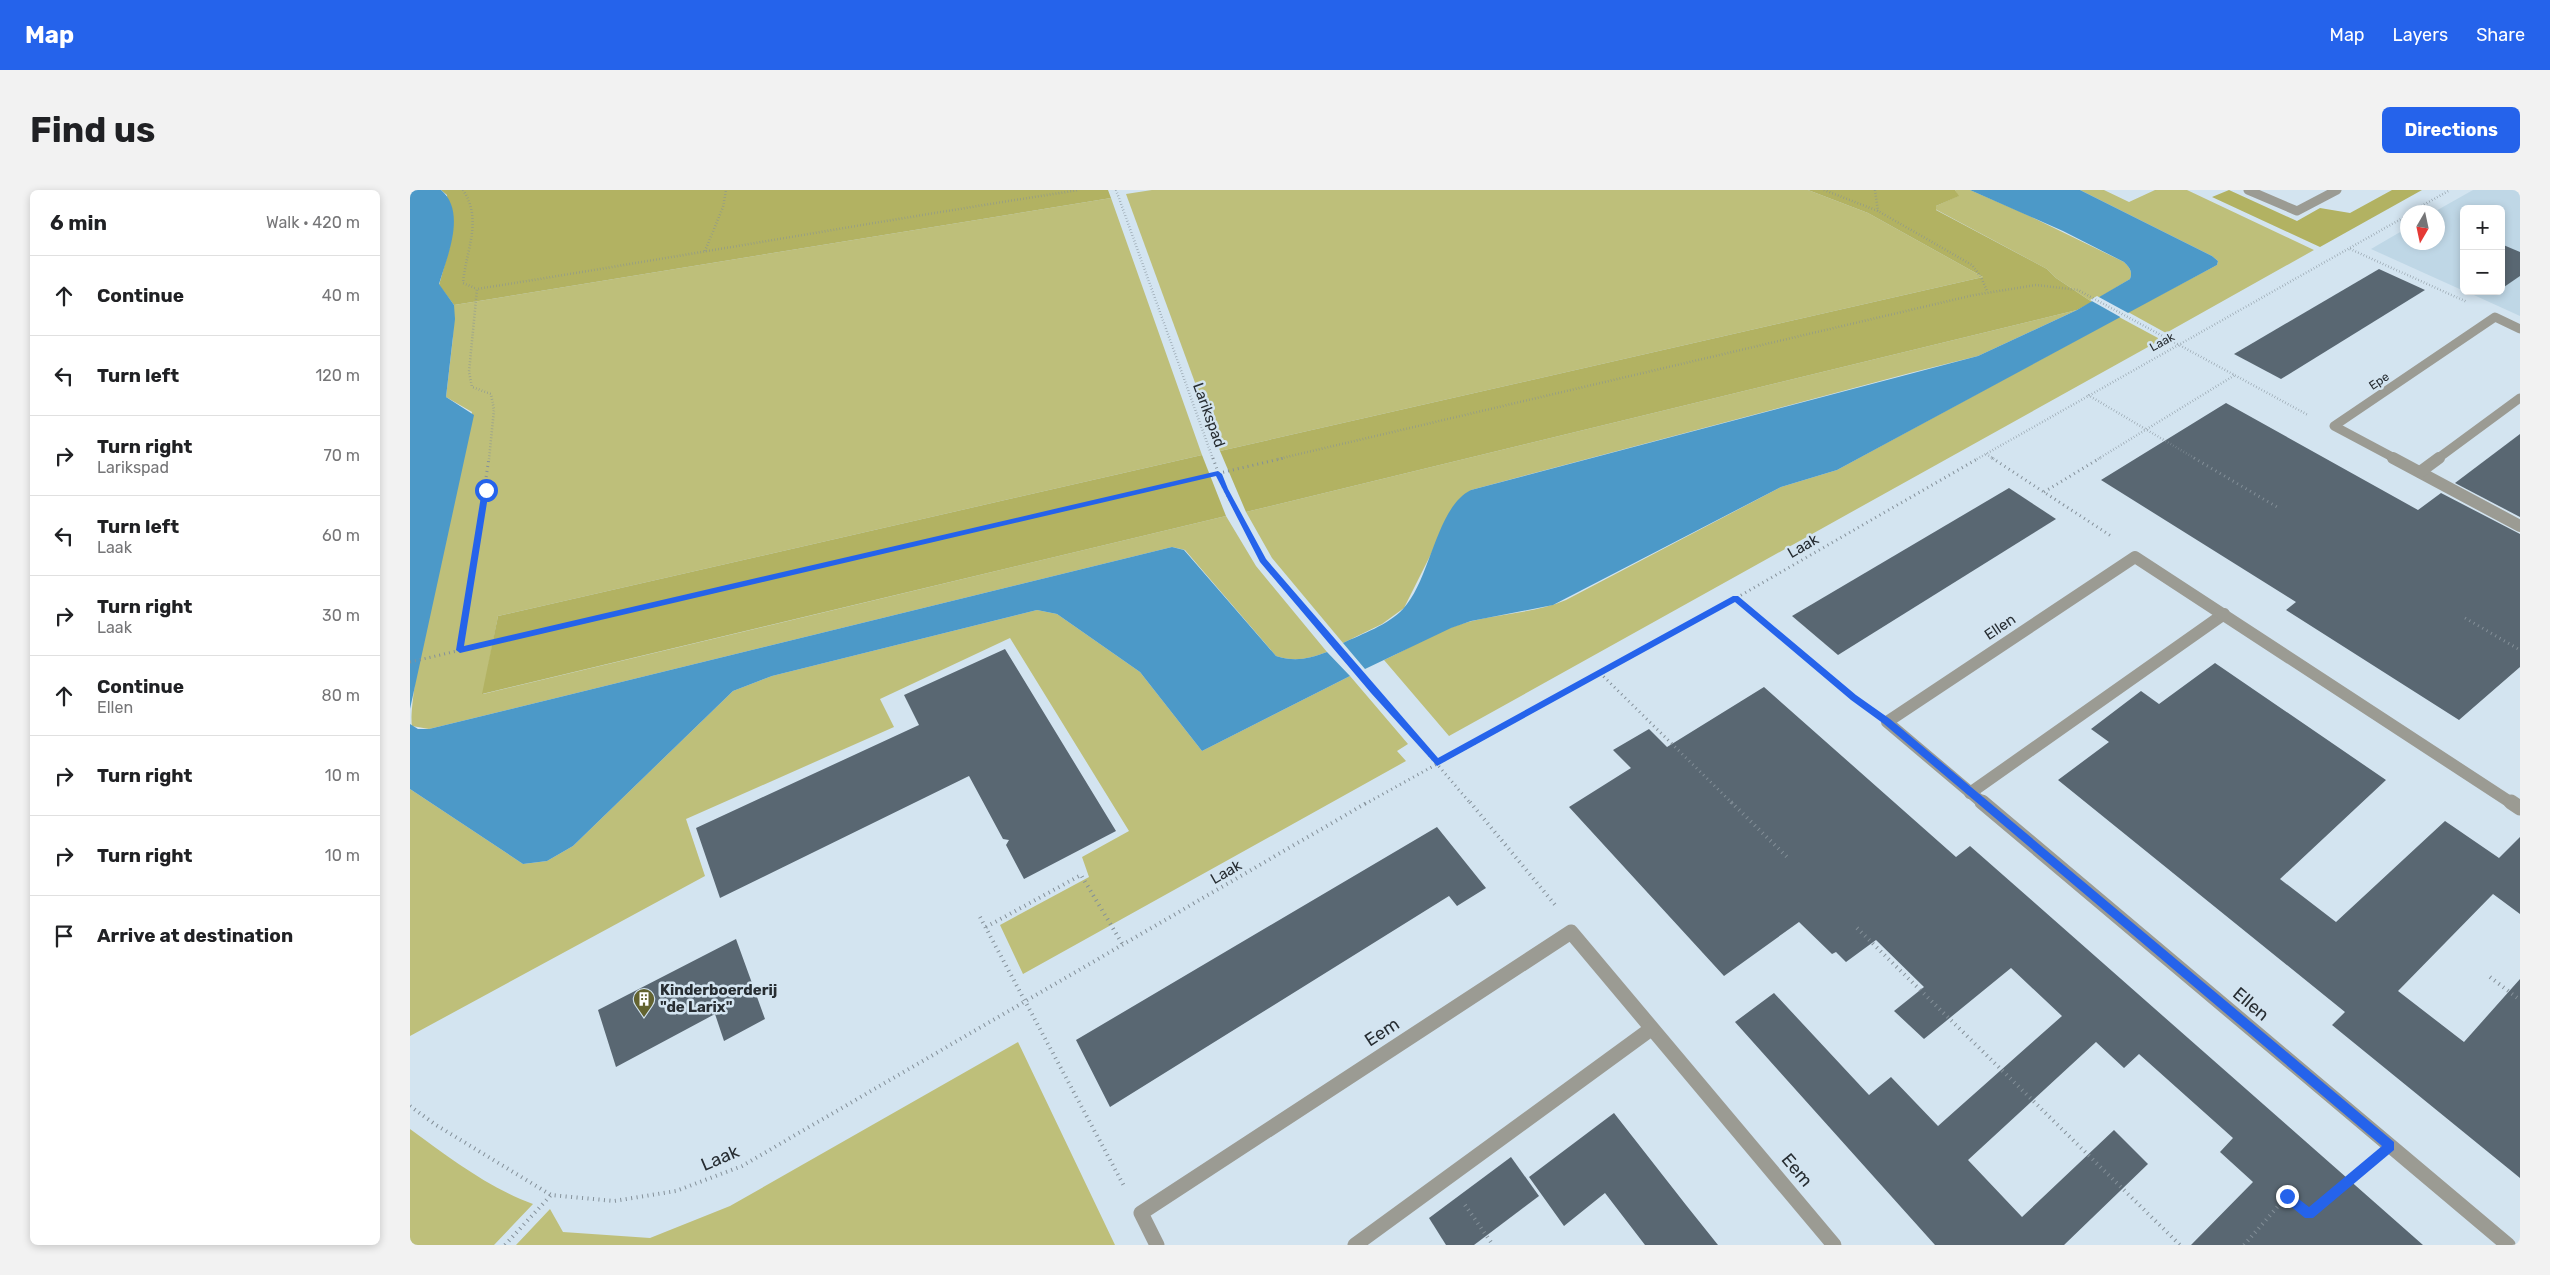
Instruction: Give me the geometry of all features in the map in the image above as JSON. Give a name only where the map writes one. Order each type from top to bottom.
[{"type":"street","points":[[2248,190],[2297,211],[2337,190]]},
{"type":"street","points":[[2495,317],[2520,329]]},
{"type":"street","name":"Epe","points":[[2334,426],[2495,317]]},
{"type":"street","points":[[2420,472],[2520,398]]},
{"type":"street","points":[[2334,426],[2520,526]]},
{"type":"street","points":[[2135,557],[2520,808]]},
{"type":"street","name":"Ellen","points":[[2135,557],[1887,722],[2508,1245]]},
{"type":"street","points":[[1970,793],[2224,614]]},
{"type":"street","name":"Eem","points":[[1140,1213],[1571,932],[1834,1245]]},
{"type":"street","points":[[1355,1245],[1651,1029]]},
{"type":"street","points":[[1140,1213],[1157,1245]]},
{"type":"path","points":[[463,190],[467,194],[474,220],[474,232],[463,283],[477,289],[776,241],[838,227],[1079,190]]},
{"type":"path","points":[[704,252],[723,206],[726,190]]},
{"type":"path","name":"Larikspad","points":[[1116,190],[1218,474],[1224,489],[1263,560],[1373,691],[1437,762]]},
{"type":"path","points":[[1824,190],[1878,211],[1972,265],[1981,277],[1987,291]]},
{"type":"path","points":[[1875,190],[1878,211]]},
{"type":"path","points":[[2423,205],[2450,190]]},
{"type":"path","name":"Laak","points":[[410,1106],[551,1196],[614,1201],[676,1191],[742,1166],[1437,762],[1736,598],[2088,395],[2400,220]]},
{"type":"path","points":[[2349,249],[2466,301],[2495,317]]},
{"type":"path","points":[[410,662],[1912,311],[1987,291],[2030,284],[2048,284],[2078,290],[2306,414],[2334,426]]},
{"type":"path","points":[[458,651],[486,490],[494,410],[491,394],[472,386],[469,372],[477,289]]},
{"type":"path","points":[[2044,492],[2236,375]]},
{"type":"path","points":[[2088,395],[2277,507]]},
{"type":"path","points":[[1986,454],[2112,536],[2135,557]]},
{"type":"path","points":[[1736,598],[1854,698],[1887,722]]},
{"type":"path","points":[[2465,618],[2520,650]]},
{"type":"path","points":[[1600,673],[1787,857]]},
{"type":"path","points":[[1437,762],[1553,900],[1571,932]]},
{"type":"path","points":[[986,927],[1081,875],[1123,945]]},
{"type":"path","points":[[980,917],[1027,1001],[1122,1184],[1140,1213]]},
{"type":"path","points":[[1856,928],[2180,1245]]},
{"type":"path","points":[[2490,977],[2520,1000]]},
{"type":"path","points":[[2244,1245],[2287,1196],[2309,1214],[2390,1146]]},
{"type":"path","points":[[1446,1178],[1493,1245]]},
{"type":"path","points":[[505,1245],[551,1196]]},
{"type":"shaded area","points":[[441,190],[1108,190],[1111,198],[454,305],[439,285],[450,246],[447,195]]},
{"type":"shaded area","points":[[1808,190],[1955,190],[1959,196],[1936,206],[1936,210],[2047,269],[2056,278],[2092,302],[2077,310],[1246,512],[1220,451],[1983,277],[1868,213]]},
{"type":"shaded area","points":[[2229,190],[2297,221],[2320,208],[2350,213],[2392,190],[2422,190],[2320,247],[2212,197]]},
{"type":"shaded area","points":[[2473,190],[2520,190],[2520,316],[2474,295],[2505,295],[2505,205],[2460,205],[2460,289],[2371,249],[2400,232],[2400,250],[2445,250],[2445,206]]},
{"type":"shaded area","points":[[1202,455],[1226,516],[482,694],[498,616]]},
{"type":"green space","points":[[1152,190],[1808,190],[1868,213],[1983,277],[1220,451],[1126,194]]},
{"type":"green space","points":[[1955,190],[1970,190],[2021,212],[2124,262],[2131,271],[2130,279],[2092,302],[2056,278],[2047,269],[1935,209],[1936,206],[1958,196]]},
{"type":"green space","points":[[2080,190],[2104,190],[2129,202],[2155,190],[2187,190],[2314,250],[2166,333],[2128,312],[2217,265],[2218,261],[2212,256]]},
{"type":"green space","points":[[1111,198],[1202,455],[498,616],[483,694],[1226,516],[1256,566],[1327,652],[1301,659],[1276,656],[1185,550],[1172,547],[429,729],[412,726],[412,707],[417,670],[460,477],[472,412],[446,397],[453,337],[454,305]]},
{"type":"green space","points":[[2077,310],[1978,356],[1471,490],[1435,546],[1404,608],[1382,624],[1343,643],[1272,558],[1246,512]]},
{"type":"green space","points":[[2119,317],[2158,338],[2157,342],[1449,736],[1384,660],[1460,624],[1543,608],[1566,600],[1781,487],[1837,470]]},
{"type":"green space","points":[[1037,610],[1057,614],[1140,672],[1202,751],[1350,676],[1408,744],[1397,751],[1406,761],[1023,974],[1000,925],[1089,877],[1082,857],[1129,831],[1010,638],[880,699],[894,727],[686,819],[705,876],[410,1036],[410,789],[523,864],[547,861],[573,846],[733,691],[772,676]]},
{"type":"green space","points":[[1018,1042],[1115,1245],[516,1245],[550,1209],[563,1232],[650,1238],[730,1206]]},
{"type":"green space","points":[[410,1129],[484,1180],[533,1204],[494,1245],[410,1245]]},
{"type":"water","points":[[410,190],[441,190],[449,199],[453,210],[453,235],[439,284],[454,305],[455,319],[446,397],[474,415],[410,709]]},
{"type":"water","points":[[1970,190],[2080,190],[2212,256],[2218,261],[2217,265],[1837,470],[1781,487],[1553,605],[1471,621],[1451,628],[1365,669],[1343,643],[1382,624],[1403,609],[1413,596],[1421,580],[1441,527],[1459,499],[1471,490],[1978,356],[2077,310],[2130,279],[2131,271],[2124,262],[2063,231]]},
{"type":"water","points":[[1172,547],[1184,550],[1276,656],[1302,659],[1327,652],[1350,676],[1202,751],[1140,672],[1057,614],[1037,610],[772,676],[733,691],[573,846],[547,861],[523,864],[410,789],[410,724],[418,729],[429,729]]},
{"type":"pier","points":[[2097,296],[2130,314],[2122,318],[2090,300]]},
{"type":"building","points":[[2505,246],[2520,252],[2520,276],[2505,286]]},
{"type":"building","points":[[2379,269],[2425,290],[2281,379],[2234,354]]},
{"type":"building","points":[[2226,403],[2418,510],[2441,493],[2520,534],[2520,667],[2459,720],[2286,610],[2296,602],[2101,480]]},
{"type":"building","points":[[2520,434],[2520,517],[2455,483]]},
{"type":"building","points":[[2009,488],[2056,519],[1838,655],[1792,616]]},
{"type":"building","points":[[1005,649],[1116,831],[1024,879],[1006,845],[1009,840],[1003,839],[969,776],[720,898],[696,828],[919,725],[904,695]]},
{"type":"building","points":[[2215,663],[2386,780],[2280,879],[2336,922],[2445,821],[2499,858],[2520,837],[2520,914],[2493,894],[2398,991],[2464,1042],[2520,979],[2520,1178],[2332,1025],[2345,1012],[2058,780],[2109,742],[2091,729],[2141,691],[2159,704]]},
{"type":"building","points":[[1764,687],[1956,857],[1970,846],[2423,1245],[2191,1245],[2253,1182],[2220,1152],[2233,1138],[2139,1054],[2124,1068],[2096,1042],[1968,1160],[2022,1217],[2114,1130],[2148,1164],[2064,1245],[1935,1245],[1735,1022],[1774,993],[1869,1095],[1891,1077],[1938,1126],[2062,1016],[2011,968],[1924,1039],[1894,1011],[1924,987],[1876,940],[1846,962],[1836,952],[1832,954],[1799,922],[1724,976],[1569,807],[1631,768],[1613,750],[1649,729],[1667,747]]},
{"type":"building","points":[[1437,827],[1486,888],[1457,906],[1449,896],[1110,1107],[1076,1040]]},
{"type":"building","points":[[736,939],[765,1019],[724,1041],[715,1014],[616,1067],[598,1010]]},
{"type":"building","points":[[1614,1113],[1718,1245],[1645,1245],[1605,1193],[1564,1226],[1529,1177]]},
{"type":"building","points":[[1511,1157],[1539,1196],[1474,1245],[1446,1245],[1429,1218]]},
{"type":"place","name":"Kinderboerderij \"de Larix\"","points":[[644,1018]]},
{"type":"route","points":[[486,490],[460,650],[1218,474],[1224,489],[1263,560],[1373,691],[1437,762],[1736,598],[1854,698],[1887,722],[2390,1146],[2309,1214],[2287,1196]]}]
